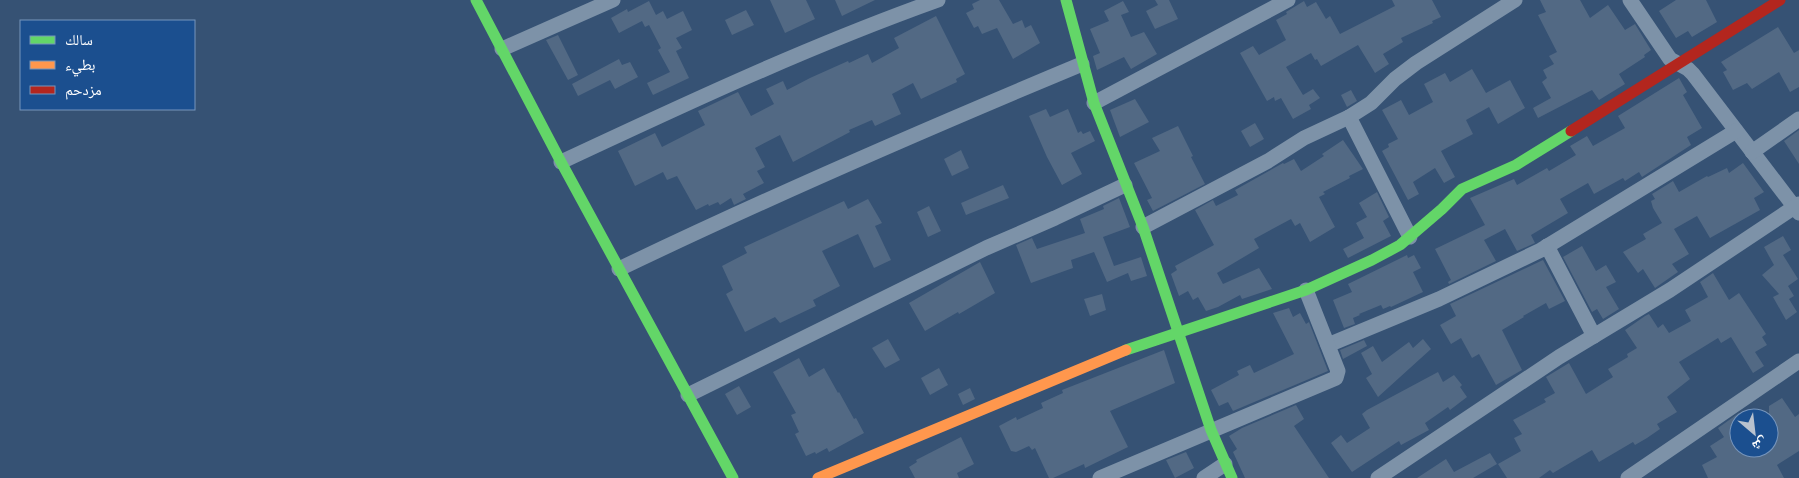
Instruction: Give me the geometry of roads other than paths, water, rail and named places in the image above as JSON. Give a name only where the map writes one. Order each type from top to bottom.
[{"type":"street","points":[[476,0],[618,269],[733,478]]},
{"type":"street","points":[[502,49],[613,0]]},
{"type":"street","points":[[561,162],[763,69],[841,36],[938,0]]},
{"type":"street","points":[[1066,0],[1094,103],[1143,227],[1211,430],[1232,478]]},
{"type":"street","points":[[1094,103],[1288,0]]},
{"type":"street","points":[[1143,227],[1268,161],[1304,138],[1348,117],[1371,103],[1395,79],[1416,63],[1515,0]]},
{"type":"street","points":[[1378,478],[1466,418],[1798,208],[1752,152],[1693,74],[1670,59],[1630,0]]},
{"type":"street","points":[[818,478],[1128,349],[1306,290],[1372,260],[1400,245],[1462,189],[1516,165],[1780,0]]},
{"type":"street","points":[[618,269],[762,201],[914,134],[1082,64]]},
{"type":"street","points":[[1348,117],[1410,237]]},
{"type":"street","points":[[1752,152],[1799,119]]},
{"type":"street","points":[[1328,345],[1440,299],[1547,246],[1736,131]]},
{"type":"street","points":[[688,395],[978,251],[1056,218],[1125,185]]},
{"type":"street","points":[[1547,246],[1594,336]]},
{"type":"street","points":[[1100,478],[1336,378],[1338,371],[1306,290]]},
{"type":"street","points":[[1628,478],[1799,361]]},
{"type":"street","points":[[1204,478],[1225,464]]}]
